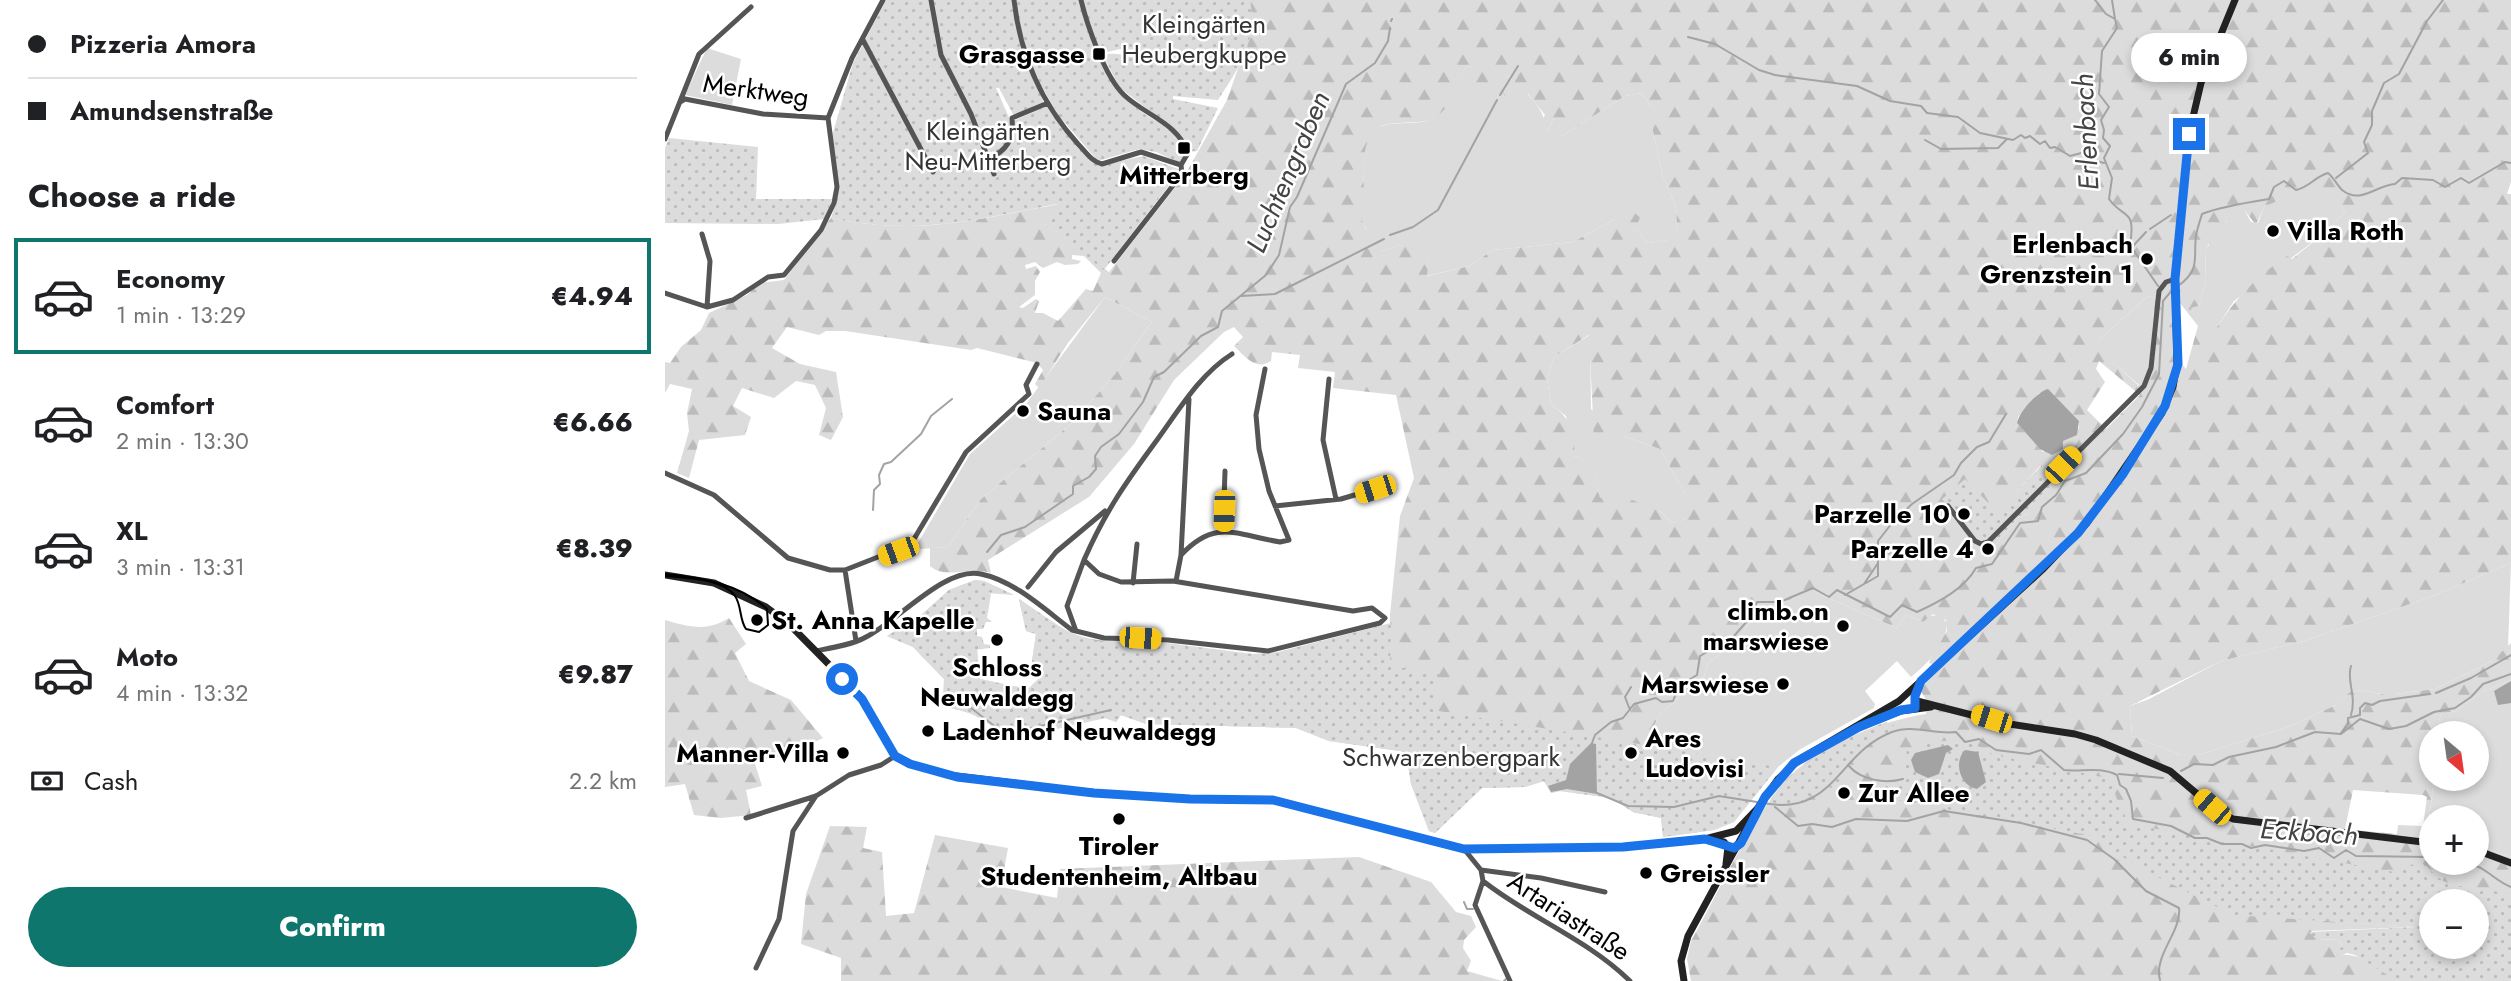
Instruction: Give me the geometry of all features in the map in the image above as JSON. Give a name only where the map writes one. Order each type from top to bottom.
[{"type":"main road","points":[[1859,727],[1904,710],[1913,700],[1921,681],[2069,543],[2134,457],[2162,413],[2173,387],[2179,341],[2175,281],[2186,159],[2195,106],[2235,0]]},
{"type":"main road","points":[[665,575],[706,580],[757,601],[789,624],[813,652],[862,699],[895,756],[910,764],[948,775],[1024,786],[1182,799],[1279,801],[1464,849],[1623,847],[1705,839],[1728,843],[1741,838],[1777,779],[1789,768],[1899,701],[1913,700],[2019,726],[2075,734],[2170,771],[2216,810],[2233,819],[2419,842]]},
{"type":"main road","points":[[1899,701],[1904,710]]},
{"type":"main road","points":[[1684,981],[1681,961],[1685,943],[1723,874],[1729,831],[1736,831],[1757,810]]},
{"type":"main road","points":[[1736,831],[1741,838]]},
{"type":"main road","points":[[2489,855],[2511,863]]},
{"type":"street","points":[[665,293],[707,307],[733,300],[768,276],[784,275],[821,230],[837,187],[828,118],[883,0]]},
{"type":"street","points":[[930,0],[941,55],[971,114],[994,174]]},
{"type":"street","points":[[1014,0],[1028,64],[1067,132],[1098,164],[1141,152],[1181,165]]},
{"type":"street","points":[[1081,0],[1113,80],[1123,95],[1176,133],[1188,153],[1181,165],[1182,174],[1114,261]]},
{"type":"street","points":[[665,139],[699,54],[751,6]]},
{"type":"street","points":[[863,40],[933,172]]},
{"type":"street","name":"Merktweg","points":[[680,102],[685,99],[762,114],[828,118]]},
{"type":"street","points":[[988,159],[1003,151],[1009,144],[1012,118],[1048,103]]},
{"type":"street","points":[[702,234],[710,261],[707,307]]},
{"type":"street","points":[[1948,506],[1975,541],[1981,544],[1988,542],[2139,393],[2151,368],[2161,288],[2175,281]]},
{"type":"street","points":[[1076,631],[1067,606],[1107,508],[1189,396],[1232,354]]},
{"type":"street","points":[[665,473],[722,501],[788,558],[830,570],[845,570],[905,548],[914,540],[966,452],[1008,417],[1029,394],[1026,385],[1037,364]]},
{"type":"street","points":[[1181,555],[1205,534],[1223,531],[1280,542],[1289,540],[1264,473],[1257,433],[1257,404],[1265,369]]},
{"type":"street","points":[[1329,379],[1323,440],[1336,499]]},
{"type":"street","points":[[1176,581],[1181,555],[1189,396]]},
{"type":"street","points":[[1223,531],[1225,471]]},
{"type":"street","points":[[1275,506],[1336,499],[1375,489]]},
{"type":"street","points":[[1028,587],[1056,552],[1107,508]]},
{"type":"street","points":[[1133,583],[1137,544]]},
{"type":"street","points":[[813,652],[869,636],[951,579],[971,573],[993,578],[1023,594],[1076,631],[1104,638],[1168,640],[1268,651],[1384,621],[1383,614],[1372,608],[1353,611],[1176,581],[1133,583],[1105,578],[1084,560]]},
{"type":"street","points":[[845,570],[856,641]]},
{"type":"street","points":[[746,818],[816,796],[849,775],[881,765],[895,756]]},
{"type":"street","points":[[756,968],[779,919],[795,826],[816,796]]},
{"type":"street","name":"Artariastraße","points":[[1464,849],[1481,870],[1483,881],[1501,896],[1563,930],[1630,981]]},
{"type":"street","points":[[1481,870],[1541,877],[1605,892]]},
{"type":"street","points":[[1483,881],[1475,905],[1510,981]]},
{"type":"green space","points":[[886,0],[1250,0],[1252,15],[1249,42],[1239,66],[1218,100],[1173,96],[1173,99],[1218,108],[1197,151],[1186,152],[1180,163],[1156,152],[1139,149],[1098,161],[1059,116],[1041,85],[1043,103],[1014,116],[999,88],[996,88],[1011,122],[1047,106],[1077,147],[1099,166],[1143,156],[1181,170],[1104,270],[1044,224],[1057,204],[972,220],[918,226],[891,226],[831,218],[836,203],[832,136],[853,63]],"holes":[[[1120,49],[1156,62],[1172,63],[1155,63],[1121,54],[1103,55],[1119,87],[1159,118],[1156,121],[1136,108],[1121,93],[1098,54]]]},
{"type":"green space","points":[[1250,0],[2511,0],[2511,182],[2507,194],[2511,194],[2511,563],[2433,596],[2304,641],[2221,661],[2130,706],[2132,736],[2181,755],[2198,755],[2288,727],[2336,705],[2350,692],[2361,690],[2387,695],[2435,689],[2492,661],[2511,643],[2511,680],[2482,692],[2456,711],[2441,714],[2439,721],[2419,721],[2419,791],[2432,791],[2431,805],[2426,805],[2427,797],[2423,795],[2353,790],[2345,829],[2397,834],[2398,825],[2419,826],[2419,875],[2489,875],[2489,849],[2511,857],[2511,930],[2489,912],[2489,889],[2419,889],[2419,903],[2302,919],[2415,927],[2311,931],[2321,940],[2339,939],[2342,947],[2335,955],[2369,961],[2397,981],[1691,981],[1687,959],[1691,941],[1744,842],[1792,773],[1827,749],[1867,730],[1926,714],[1927,701],[1920,690],[1937,670],[1929,662],[1947,631],[1946,620],[1933,614],[1923,622],[1906,615],[1897,628],[1815,592],[1806,592],[1779,605],[1759,606],[1738,641],[1708,663],[1704,676],[1660,714],[1643,747],[1778,767],[1734,822],[1714,830],[1663,837],[1661,818],[1633,812],[1611,798],[1560,791],[1551,793],[1544,781],[1525,787],[1482,788],[1435,833],[1429,831],[1411,784],[1406,752],[1329,741],[1296,728],[1146,724],[1121,715],[1116,722],[1105,718],[1021,737],[1000,732],[972,714],[943,706],[944,679],[913,647],[887,636],[920,616],[949,590],[975,580],[984,581],[1014,595],[972,592],[980,679],[1028,689],[1038,679],[1032,661],[1036,634],[1026,631],[1019,599],[1070,632],[1095,640],[1129,641],[1128,648],[1390,667],[1390,615],[1400,516],[1414,478],[1396,395],[1333,388],[1335,372],[1298,368],[1300,355],[1272,352],[1271,361],[1255,364],[1234,346],[1243,337],[1234,327],[1224,332],[1174,380],[1134,444],[1089,497],[988,560],[991,573],[951,573],[936,570],[930,566],[930,548],[948,547],[981,499],[1072,423],[1115,374],[1152,322],[1105,297],[1068,343],[1039,388],[1035,384],[1043,370],[1037,363],[977,348],[971,350],[845,331],[826,331],[819,335],[787,327],[772,348],[800,364],[836,372],[843,417],[831,440],[819,435],[826,408],[815,385],[796,381],[774,398],[742,388],[733,406],[751,417],[745,435],[699,440],[689,478],[677,473],[689,431],[687,413],[692,389],[670,384],[665,393],[665,362],[670,363],[681,347],[701,330],[709,313],[747,295],[760,283],[784,280],[831,218],[891,226],[919,226],[972,220],[1059,204],[1044,224],[1109,272],[1185,175],[1227,100],[1250,34]],"holes":[[[1467,66],[1477,70],[1473,79],[1478,87],[1496,89],[1496,77],[1505,74],[1512,80],[1501,89],[1505,96],[1513,101],[1528,94],[1545,115],[1540,124],[1547,132],[1554,118],[1562,118],[1557,134],[1562,136],[1625,96],[1642,93],[1652,108],[1652,127],[1663,177],[1676,207],[1677,231],[1668,240],[1648,243],[1636,229],[1640,217],[1625,206],[1615,219],[1573,242],[1493,250],[1469,266],[1427,276],[1429,255],[1425,248],[1400,245],[1382,251],[1377,236],[1366,229],[1362,221],[1364,155],[1371,135],[1382,126],[1425,121],[1439,115],[1449,102]],[[2329,189],[2345,211],[2326,232],[2292,259],[2287,256],[2257,279],[2217,327],[2201,329],[2191,308],[2199,306],[2206,280],[2205,250],[2213,237],[2209,228],[2213,223],[2225,224],[2225,212],[2245,211],[2256,225],[2264,207],[2288,196]],[[1072,255],[1084,256],[1101,273],[1093,291],[1086,289],[1058,321],[1043,313],[1035,313],[1039,301],[1036,299],[1023,308],[1019,307],[1035,295],[1035,281],[1040,272],[1036,266],[1026,269],[1025,265],[1035,262],[1043,268],[1057,262],[1065,265],[1078,264],[1081,261],[1072,259]],[[2148,296],[2155,298],[2150,361],[2139,386],[2099,349],[2099,340]],[[2180,303],[2198,326],[2186,369],[2181,363]],[[1589,335],[1594,439],[1623,436],[1660,449],[1685,494],[1685,519],[1672,523],[1660,511],[1617,494],[1600,498],[1591,467],[1574,456],[1574,440],[1568,421],[1551,404],[1547,378],[1554,357]],[[2099,361],[2140,395],[2106,429],[2087,410],[2105,382],[2096,369]],[[2039,393],[2052,394],[2079,421],[2079,428],[2043,452],[2017,423],[2018,417]],[[2041,465],[2029,513],[2019,517],[1987,555],[1986,503],[1997,513]]]},
{"type":"green space","points":[[707,48],[741,59],[732,105],[685,95]]},
{"type":"green space","points":[[1467,66],[1496,76],[1505,74],[1538,106],[1547,132],[1554,118],[1562,118],[1562,136],[1625,96],[1642,93],[1652,108],[1652,127],[1663,177],[1676,207],[1677,231],[1669,240],[1648,243],[1636,229],[1615,219],[1573,242],[1493,250],[1469,266],[1426,276],[1429,255],[1400,245],[1382,251],[1361,221],[1364,156],[1370,135],[1388,124],[1426,121],[1434,117],[1446,105]]},
{"type":"green space","points":[[669,138],[758,147],[756,199],[832,199],[825,219],[778,224],[665,223],[665,148]]},
{"type":"green space","points":[[2329,188],[2345,211],[2326,232],[2234,301],[2217,327],[2200,330],[2191,308],[2199,306],[2206,280],[2205,249],[2209,245],[2209,228],[2213,222],[2227,222],[2224,211],[2245,211],[2251,222],[2258,223],[2264,207],[2288,195]]},
{"type":"green space","points":[[2148,296],[2155,298],[2150,361],[2140,386],[2098,349],[2099,340]]},
{"type":"green space","points":[[1105,297],[1152,322],[1115,374],[1072,423],[981,499],[948,547],[920,549],[918,543],[970,454],[1026,404]]},
{"type":"green space","points":[[1590,335],[1591,409],[1623,436],[1660,449],[1685,494],[1685,519],[1672,523],[1660,511],[1600,499],[1591,468],[1574,456],[1566,416],[1551,404],[1547,378],[1554,357]]},
{"type":"green space","points":[[2042,465],[2059,483],[2029,513],[2019,517],[1987,555],[1942,499],[1965,479],[1997,512]]},
{"type":"green space","points":[[2511,563],[2508,648],[2492,661],[2435,689],[2387,695],[2361,690],[2351,692],[2336,705],[2288,727],[2198,755],[2181,755],[2132,736],[2130,706],[2149,699],[2221,661],[2304,641],[2433,596]]},
{"type":"green space","name":"Schwarzenbergpark","points":[[975,580],[984,581],[1014,595],[987,592],[991,594],[987,618],[992,622],[986,622],[983,629],[977,629],[977,636],[982,637],[984,644],[990,645],[990,648],[975,650],[980,679],[1028,689],[1039,679],[1032,661],[1036,634],[1026,631],[1019,599],[1074,636],[1102,642],[1167,643],[1253,654],[1278,652],[1391,623],[1390,666],[1439,674],[1433,710],[1778,767],[1734,822],[1714,830],[1663,837],[1661,818],[1633,812],[1611,798],[1560,791],[1551,793],[1544,781],[1525,787],[1482,788],[1435,833],[1429,831],[1411,784],[1406,752],[1329,741],[1296,728],[1146,724],[1121,715],[1116,722],[1105,718],[1021,737],[1012,736],[1000,732],[972,714],[943,706],[944,679],[913,647],[887,636],[920,616],[949,590]]},
{"type":"green space","name":"Marswiese","points":[[1806,592],[1815,592],[1897,628],[1906,615],[1923,622],[1929,616],[1940,615],[1947,623],[1946,631],[1935,654],[1911,677],[1897,661],[1865,691],[1875,704],[1874,708],[1799,750],[1778,767],[1643,747],[1660,714],[1704,676],[1708,663],[1738,641],[1759,606],[1779,605]]},
{"type":"green space","points":[[729,618],[746,644],[735,653],[749,681],[791,700],[823,738],[787,755],[754,761],[762,786],[746,790],[751,815],[721,818],[694,815],[685,784],[665,787],[665,620],[705,627]]},
{"type":"green space","points":[[2511,680],[2511,857],[2489,849],[2489,805],[2431,805],[2433,791],[2489,791],[2489,721],[2439,721],[2441,714],[2456,711],[2482,692]]},
{"type":"green space","points":[[1886,722],[1897,727],[1863,748],[1834,778],[1868,785],[1902,779],[1907,750],[1941,741],[1962,741],[1994,755],[2112,779],[2116,797],[2129,824],[2394,872],[2419,864],[2419,875],[2435,875],[2451,884],[2479,889],[2419,889],[2419,959],[2489,959],[2489,891],[2511,894],[2511,981],[2397,981],[2355,955],[2347,953],[2337,957],[2335,953],[2342,947],[2339,939],[2317,940],[2309,932],[2415,927],[2233,915],[2136,866],[2093,836],[1827,787],[1799,803],[1769,803],[1791,775],[1836,744]]},
{"type":"green space","points":[[830,826],[867,827],[863,848],[882,852],[886,916],[914,913],[935,835],[1008,848],[1001,887],[1057,898],[1060,869],[1359,857],[1431,882],[1456,912],[1471,916],[1476,927],[1464,940],[1463,948],[1471,961],[1467,971],[1502,981],[841,981],[841,958],[801,944],[806,894]]},
{"type":"shaded area","points":[[2048,389],[2079,421],[2077,435],[2063,441],[2063,449],[2052,455],[2040,449],[2017,423],[2029,403]]},
{"type":"shaded area","points":[[2511,681],[2511,703],[2498,705],[2494,691]]},
{"type":"shaded area","points":[[1591,743],[1596,744],[1597,794],[1567,789],[1551,792],[1548,786],[1566,780],[1570,764]]},
{"type":"shaded area","points":[[1948,745],[1953,749],[1946,753],[1939,774],[1928,778],[1915,772],[1911,760],[1915,753]]},
{"type":"shaded area","points":[[1965,750],[1978,752],[1986,782],[1977,789],[1966,783],[1960,773],[1959,761]]},
{"type":"waterway","name":"Erlenbach","points":[[2095,0],[2106,14],[2115,19],[2117,28],[2102,51],[2099,94],[2109,107],[2101,120],[2103,138],[2110,146],[2104,158],[2112,178],[2109,199],[2130,219],[2130,245],[2158,286]]},
{"type":"waterway","points":[[2112,0],[2115,19]]},
{"type":"waterway","points":[[2336,178],[2368,153],[2364,142],[2372,125],[2372,111],[2384,83],[2399,74],[2427,21],[2443,0]]},
{"type":"waterway","name":"Luchtengraben","points":[[987,552],[1001,535],[1025,527],[1073,494],[1073,486],[1089,477],[1096,469],[1095,456],[1101,447],[1119,434],[1143,402],[1154,377],[1164,372],[1201,336],[1218,327],[1222,311],[1266,275],[1279,255],[1290,207],[1297,197],[1346,84],[1375,63],[1388,41],[1390,28]]},
{"type":"waterway","points":[[1688,37],[1715,44],[1759,70],[1775,75],[1857,86],[1890,101],[1921,106],[1927,113],[1958,117],[1980,133],[2013,140],[2021,135],[2025,138],[2030,136],[2040,144],[2045,141],[2050,148],[2055,147],[2070,156],[2085,152],[2089,159],[2104,163]]},
{"type":"waterway","points":[[1500,95],[1518,66]]},
{"type":"waterway","points":[[1390,235],[1413,227],[1438,210],[1497,100]]},
{"type":"waterway","points":[[1925,140],[1941,149],[1998,148],[2007,139]]},
{"type":"waterway","points":[[2178,286],[2193,269],[2196,236],[2202,214],[2269,199],[2274,187],[2284,181],[2296,190],[2328,173],[2342,190],[2356,196],[2395,184],[2402,178],[2433,180],[2445,187],[2461,178],[2469,183],[2505,162],[2511,163]]},
{"type":"waterway","points":[[2150,229],[2171,215]]},
{"type":"waterway","points":[[2133,246],[2146,232]]},
{"type":"waterway","points":[[1241,296],[1275,294],[1384,239]]},
{"type":"waterway","points":[[1592,743],[1595,735],[1611,722],[1623,718],[1634,704],[1656,698],[1662,702],[1673,701],[1679,686],[1697,675],[1700,656],[1734,636],[1749,619],[1757,602],[1780,602],[1813,588],[1829,597],[1837,590],[1890,617],[1902,605],[1917,612],[1934,604],[1958,589],[1976,568],[1992,564],[2020,523],[2038,521],[2042,507],[2056,495],[2065,481],[2086,473],[2123,434],[2142,407],[2159,374],[2163,301],[2173,289]]},
{"type":"waterway","points":[[873,510],[874,490],[880,484],[879,475],[884,464],[891,462],[921,434],[931,416],[952,399]]},
{"type":"waterway","points":[[1845,595],[1864,584],[1878,563],[1878,541],[1892,523],[1912,504],[1954,475],[1961,463],[1977,447],[1989,442],[2006,414]]},
{"type":"waterway","points":[[1866,583],[1878,576],[1878,564]]},
{"type":"waterway","points":[[2436,693],[2471,678],[2511,655]]},
{"type":"waterway","points":[[2351,666],[2351,715]]},
{"type":"waterway","points":[[2181,771],[2194,764],[2213,765],[2229,757],[2276,747],[2315,732],[2341,734],[2360,719],[2389,729],[2406,726],[2434,712],[2455,708],[2483,684],[2511,674]]},
{"type":"waterway","points":[[1630,710],[1625,697],[1631,687]]},
{"type":"waterway","points":[[2341,733],[2348,724],[2348,718],[2360,715],[2360,708],[2365,703],[2372,705],[2380,701],[2430,694]]},
{"type":"waterway","points":[[951,702],[971,708],[997,728],[1009,733],[1111,710]]},
{"type":"waterway","name":"Eckbach","points":[[1763,803],[1787,805],[1806,801],[1834,781],[1859,754],[1892,732],[1908,729],[1956,732],[1965,742],[1979,739],[1996,750],[2029,754],[2041,750],[2064,770],[2111,772],[2117,775],[2120,785],[2126,789],[2131,801],[2133,819],[2171,826],[2195,838],[2207,838],[2222,844],[2242,844],[2251,848],[2265,845],[2304,851],[2319,848],[2334,858],[2346,850],[2356,856],[2419,857]]},
{"type":"waterway","points":[[1849,766],[1860,775],[1874,780],[1903,779]]},
{"type":"waterway","points":[[2119,774],[2163,778]]},
{"type":"waterway","points":[[1597,793],[1628,806],[1674,807],[1719,796],[1757,802]]},
{"type":"waterway","points":[[1775,807],[1798,826],[1812,824],[1832,827],[1856,819],[1907,821],[1944,811],[2021,823],[2087,840],[2114,859],[2146,891],[2179,908],[2176,926],[2160,962],[2160,980]]},
{"type":"waterway","name":"Eckbach","points":[[2489,874],[2511,887]]},
{"type":"waterway","points":[[1464,902],[1467,909],[1473,909]]},
{"type":"tram line","points":[[665,574],[692,577],[719,583],[745,593],[767,609],[768,625],[759,632],[746,629],[735,596],[722,586],[703,580],[665,576]]},
{"type":"place","name":"Grasgasse","points":[[1099,54]]},
{"type":"place","name":"Mitterberg","points":[[1184,148]]},
{"type":"place","name":"Villa Roth","points":[[2273,231]]},
{"type":"place","name":"Erlenbach Grenzstein 1","points":[[2147,259]]},
{"type":"place","name":"Sauna","points":[[1023,411]]},
{"type":"place","name":"Parzelle 10","points":[[1964,514]]},
{"type":"place","name":"Parzelle 4","points":[[1988,549]]},
{"type":"place","name":"St. Anna Kapelle","points":[[757,620]]},
{"type":"place","name":"climb.on marswiese","points":[[1843,626]]},
{"type":"place","name":"Schloss Neuwaldegg","points":[[997,640]]},
{"type":"place","name":"Marswiese","points":[[1783,684]]},
{"type":"place","name":"Ladenhof Neuwaldegg","points":[[928,731]]},
{"type":"place","name":"Manner-Villa","points":[[843,753]]},
{"type":"place","name":"Ares Ludovisi","points":[[1631,753]]},
{"type":"place","name":"Zur Allee","points":[[1844,793]]},
{"type":"place","name":"Tiroler Studentenheim, Altbau","points":[[1119,819]]},
{"type":"place","name":"Greissler","points":[[1646,873]]},
{"type":"route","points":[[842,679],[862,699],[886,745],[895,756],[910,764],[957,777],[1094,793],[1190,799],[1273,800],[1464,849],[1623,847],[1705,839],[1724,842],[1728,847],[1734,848],[1741,843],[1741,838],[1777,779],[1794,763],[1859,727],[1901,710],[1910,711],[1915,708],[1915,696],[1921,681],[2069,543],[2112,490],[2151,431],[2169,400],[2178,364],[2175,279],[2189,134]]},
{"type":"park label","name":"Kleingärten Heubergkuppe","points":[[1204,39]]},
{"type":"park label","name":"Kleingärten Neu-Mitterberg","points":[[988,146]]}]
